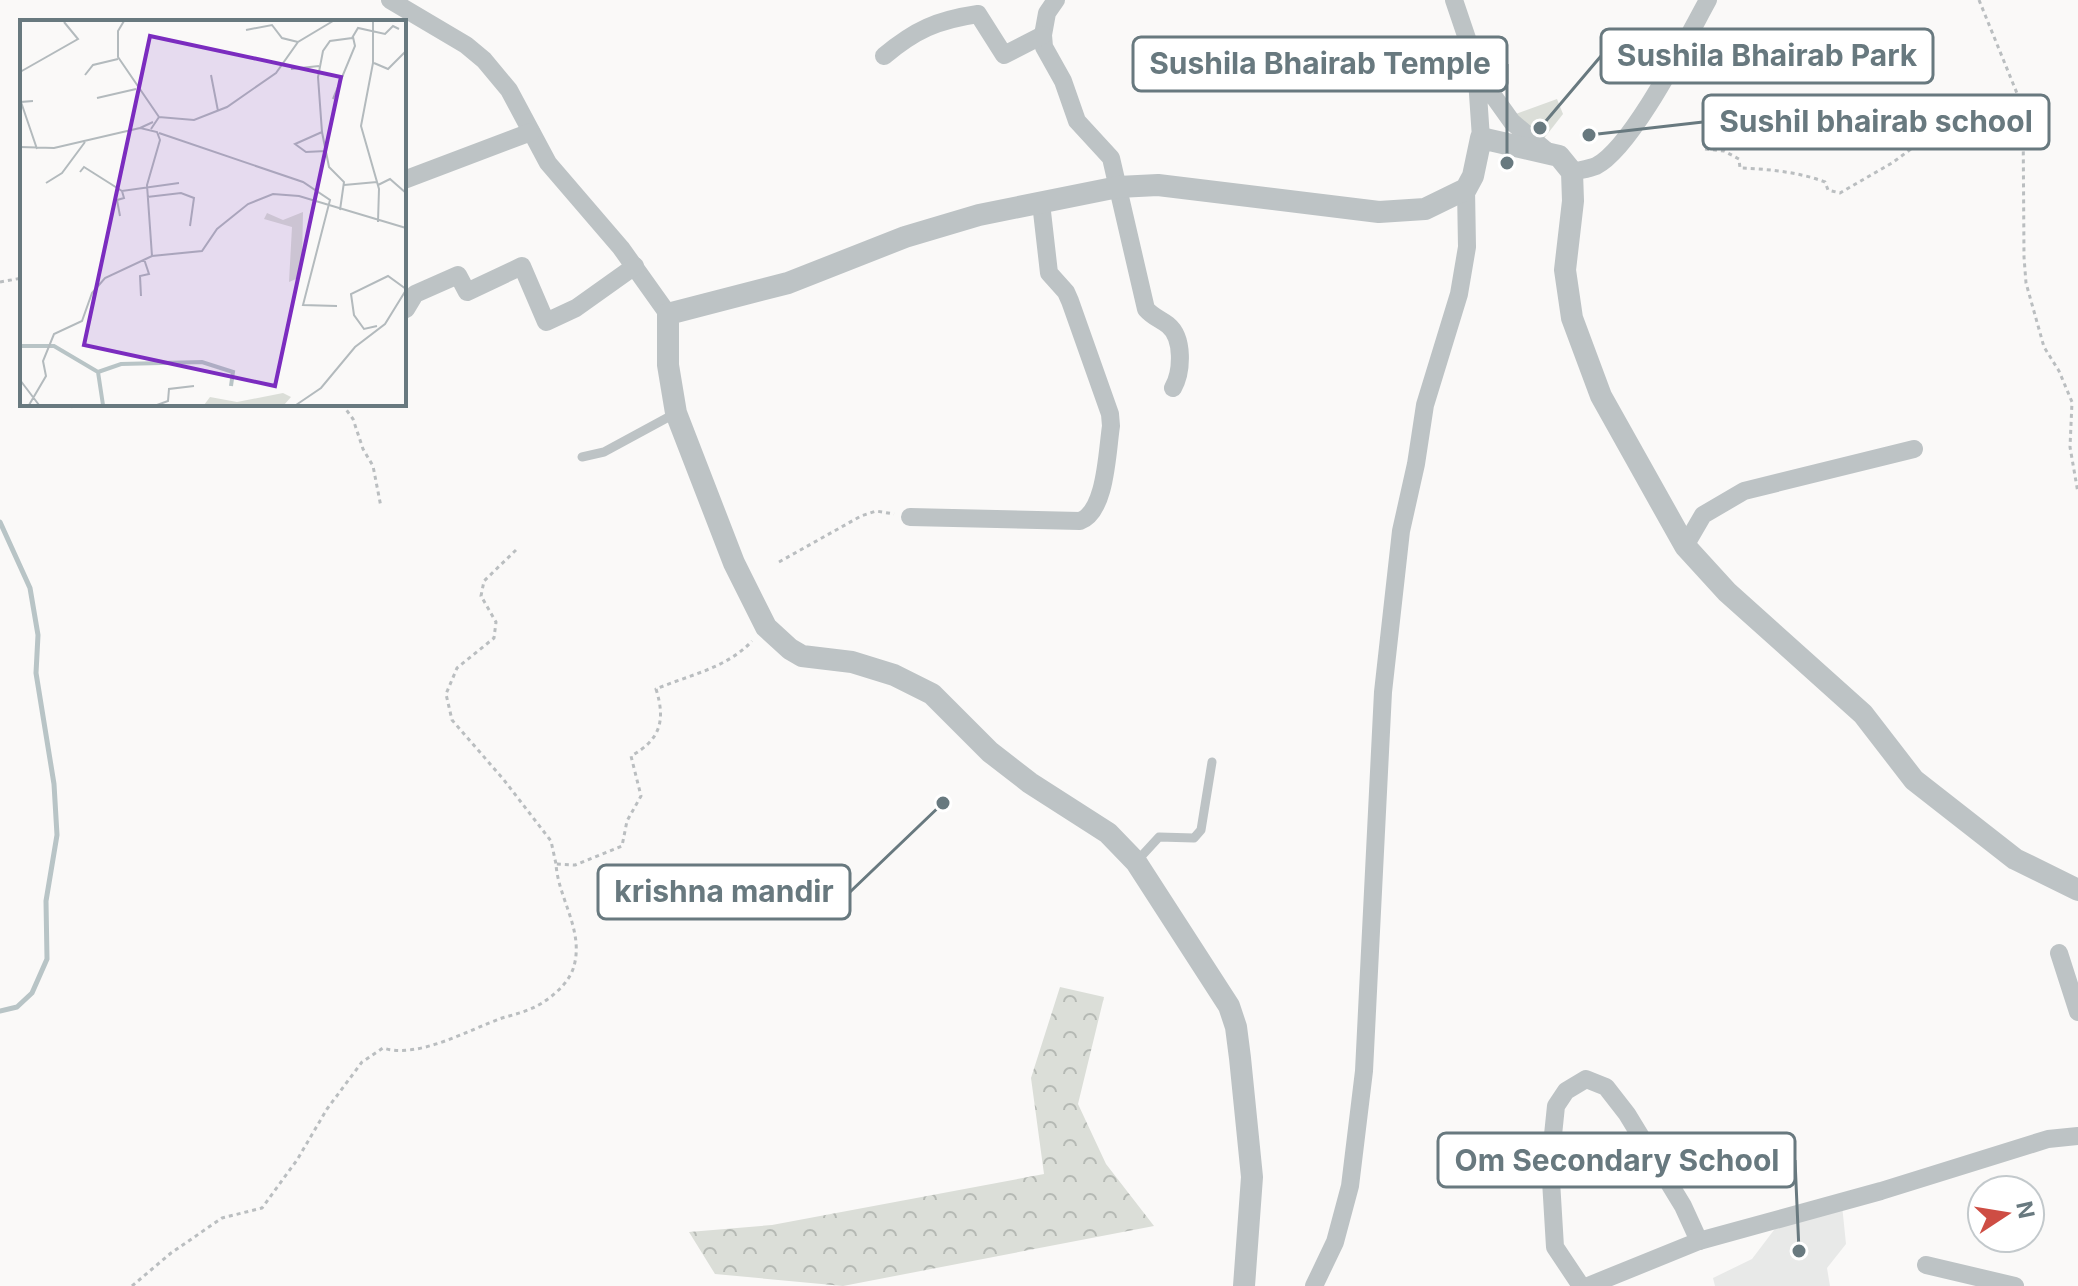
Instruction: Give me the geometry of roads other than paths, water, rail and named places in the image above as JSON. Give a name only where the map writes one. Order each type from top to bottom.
[{"type":"street","points":[[390,0],[466,45],[484,60],[509,90],[548,163],[598,219],[668,314],[668,365],[676,413],[734,563],[766,627],[802,656],[852,662],[894,675],[932,694],[990,752],[1030,783],[1108,833],[1136,862],[1229,1006],[1236,1027],[1252,1177],[1244,1286]]},
{"type":"street","points":[[1056,0],[1047,13],[1044,47],[1063,81],[1077,121],[1111,158],[1146,309],[1153,317],[1167,324],[1176,340],[1179,370],[1173,388]]},
{"type":"street","points":[[1454,0],[1476,65],[1492,94],[1512,122],[1550,154]]},
{"type":"street","points":[[1572,172],[1597,165],[1625,138],[1660,88],[1708,0]]},
{"type":"street","points":[[884,56],[922,28],[978,14],[1004,55],[1043,35]]},
{"type":"street","points":[[1314,1286],[1335,1242],[1350,1186],[1364,1071],[1383,692],[1400,546],[1425,405],[1447,337],[1467,247],[1466,189],[1473,176],[1481,138],[1476,65]]},
{"type":"street","points":[[406,179],[531,132]]},
{"type":"street","points":[[1481,138],[1559,156],[1572,172],[1573,201],[1565,270],[1572,318],[1601,396],[1685,546],[1727,592],[1863,714],[1914,780],[2015,859],[2078,890]]},
{"type":"street","points":[[668,314],[788,283],[905,237],[949,224],[1118,187],[1158,185],[1379,212],[1425,209],[1466,189]]},
{"type":"street","points":[[910,517],[1080,521],[1088,518],[1097,505],[1111,426],[1110,414],[1070,301],[1049,273],[1041,203]]},
{"type":"street","points":[[406,309],[415,294],[458,275],[467,292],[522,266],[546,322],[576,308],[635,266]]},
{"type":"street","points":[[1685,546],[1703,515],[1744,491],[1914,449]]},
{"type":"street","points":[[2059,953],[2078,1012]]},
{"type":"street","points":[[1581,1286],[1555,1247],[1550,1164],[1556,1106],[1566,1091],[1586,1079],[1606,1087],[1627,1114],[1683,1206],[1699,1241]]},
{"type":"street","points":[[1588,1286],[1699,1241],[1881,1191],[2048,1139],[2078,1136]]},
{"type":"street","points":[[1926,1265],[2015,1286]]},
{"type":"lane","points":[[582,457],[604,452],[676,413]]},
{"type":"lane","points":[[1136,862],[1159,837],[1194,838],[1201,830],[1212,762]]},
{"type":"waterway","points":[[0,522],[30,588],[38,635],[36,673],[54,784],[57,835],[46,901],[47,959],[32,993],[17,1007],[0,1011]]},
{"type":"place","name":"Sushila Bhairab Park","points":[[1540,128]]},
{"type":"place","name":"Sushil bhairab school","points":[[1589,135]]},
{"type":"place","name":"Sushila Bhairab Temple","points":[[1507,163]]},
{"type":"place","name":"krishna mandir","points":[[943,803]]},
{"type":"place","name":"Om Secondary School","points":[[1799,1251]]}]
